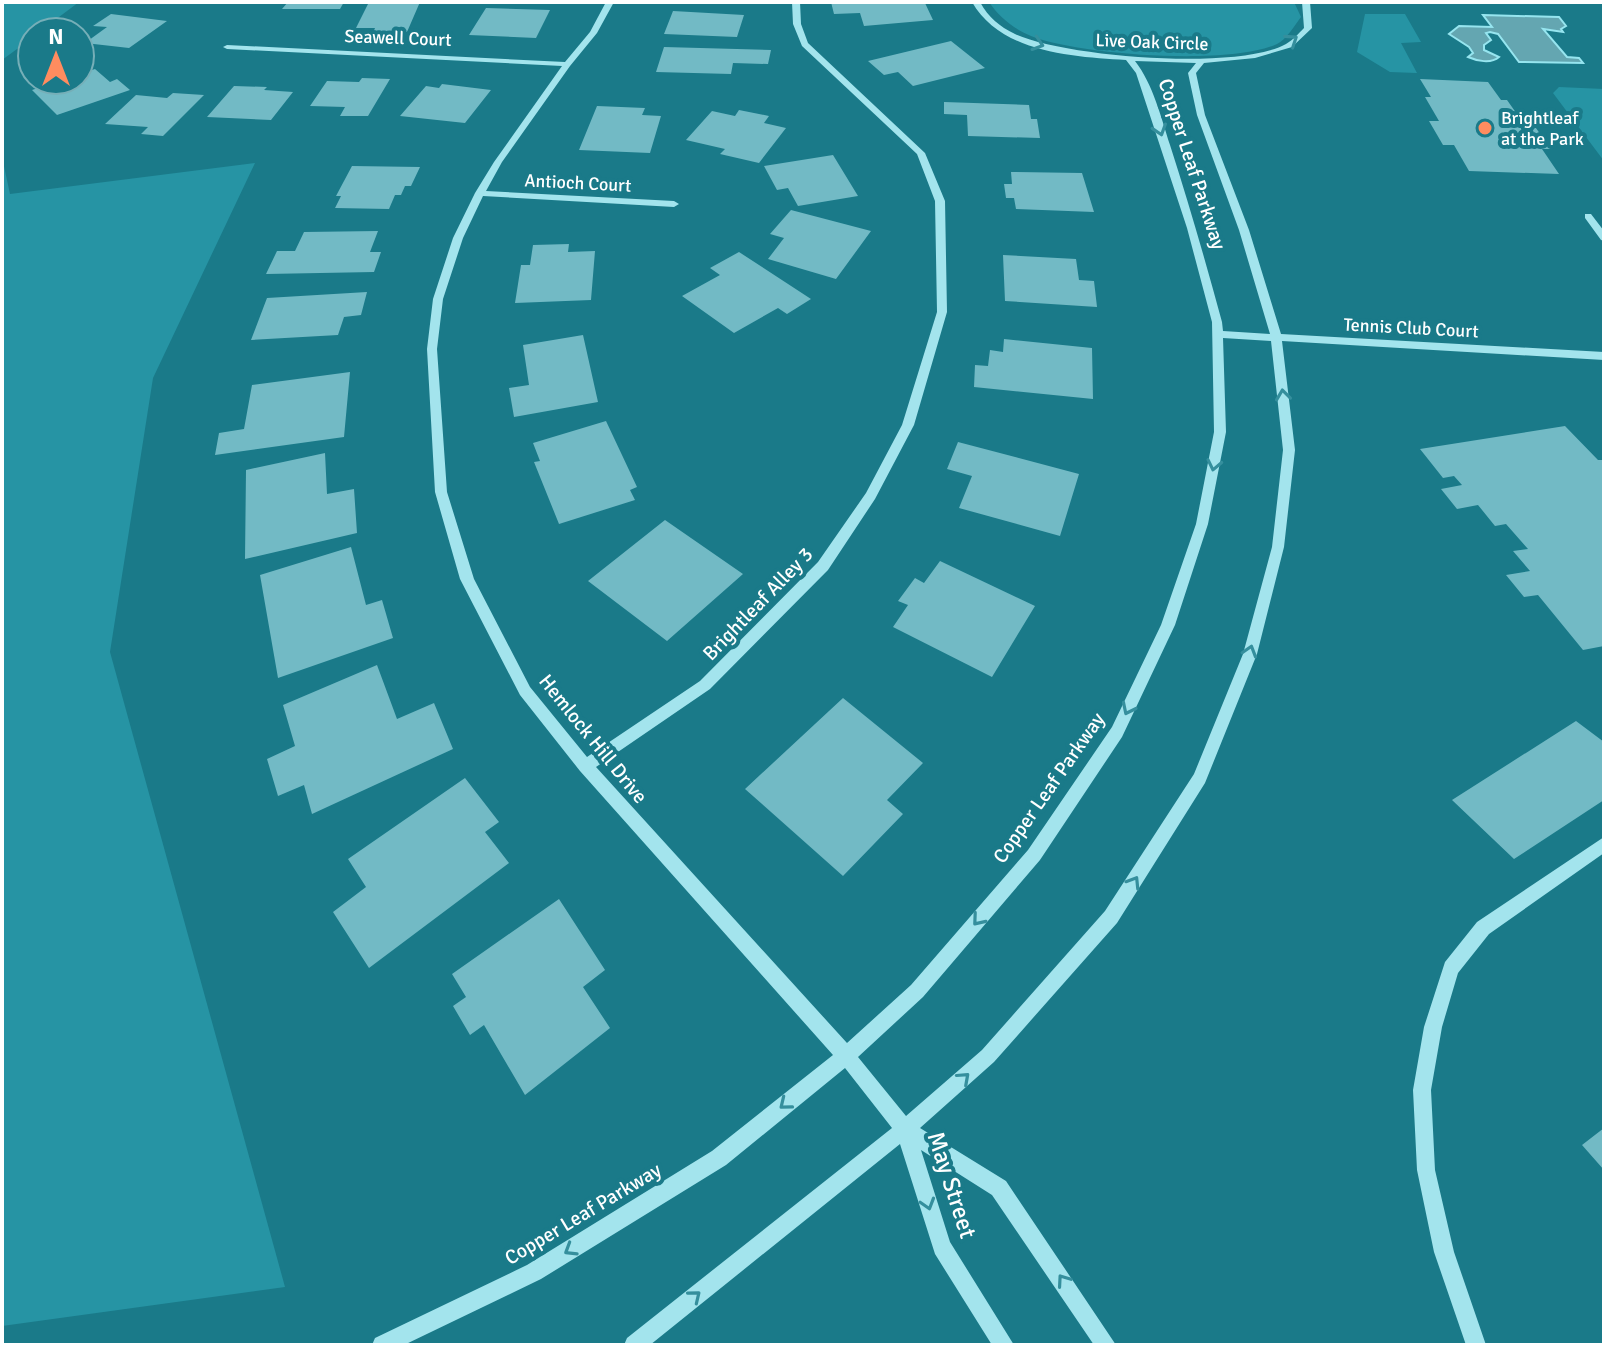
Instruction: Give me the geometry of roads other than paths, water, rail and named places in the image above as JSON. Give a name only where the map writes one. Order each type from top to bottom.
[{"type":"street","name":"Hemlock Hill Drive","points":[[610,2],[593,33],[567,64],[498,162],[458,238],[438,299],[432,349],[441,492],[467,579],[525,691],[585,766],[846,1056],[905,1129]]},
{"type":"street","name":"Brightleaf Alley 3","points":[[585,766],[705,685],[823,566],[871,496],[908,425],[942,312],[940,201],[921,153],[805,44],[797,24],[796,2]]},
{"type":"street","name":"Live Oak Circle","points":[[976,2],[986,20],[1028,41],[1056,50],[1129,59],[1200,62],[1274,52],[1298,40],[1309,26],[1310,11],[1306,2]]},
{"type":"street","name":"Seawell Court","points":[[227,47],[567,64]]},
{"type":"street","name":"Copper Leaf Parkway","points":[[382,1345],[534,1272],[719,1158],[846,1056],[917,991],[1034,855],[1117,732],[1168,625],[1202,524],[1220,432],[1217,334],[1192,228],[1140,73],[1129,59]]},
{"type":"street","name":"Copper Leaf Parkway","points":[[634,1345],[905,1129],[988,1056],[1111,917],[1200,778],[1250,654],[1278,547],[1289,450],[1276,339],[1244,230],[1201,115],[1192,73],[1200,62]]},
{"type":"street","name":"Antioch Court","points":[[480,193],[674,204]]},
{"type":"street","points":[[1588,216],[1604,238]]},
{"type":"street","name":"Tennis Club Court","points":[[1217,334],[1604,356]]},
{"type":"street","points":[[1476,1345],[1444,1252],[1426,1170],[1422,1090],[1433,1027],[1451,968],[1483,928],[1604,844]]},
{"type":"street","name":"May Street","points":[[905,1129],[942,1247],[1004,1345]]},
{"type":"street","name":"May Street","points":[[905,1129],[999,1188],[1106,1345]]},
{"type":"place","name":"Brightleaf at the Park","points":[[1485,128]]}]
